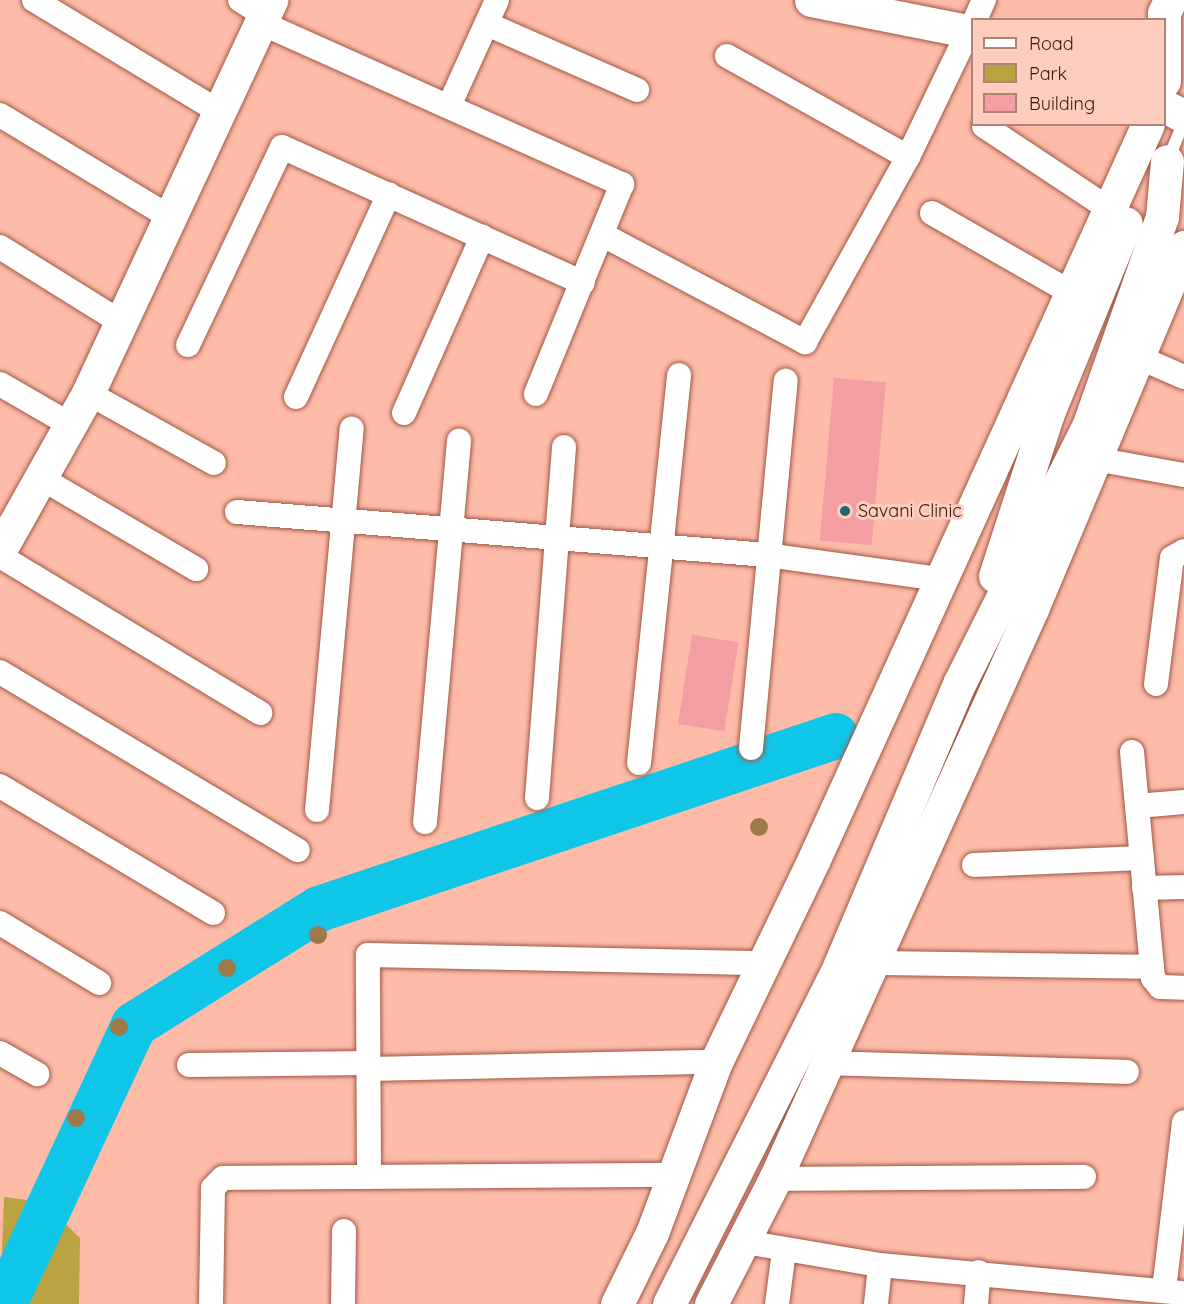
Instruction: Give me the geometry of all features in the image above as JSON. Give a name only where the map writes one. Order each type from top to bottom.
[{"type":"main road","points":[[811,0],[905,9],[971,26]]},
{"type":"main road","points":[[5,530],[42,478],[88,393],[119,321],[218,111],[259,9]]},
{"type":"main road","points":[[1166,89],[1184,116]]},
{"type":"main road","points":[[617,1304],[652,1233],[669,1175],[716,1062],[764,963],[1068,291],[1111,210],[1147,126]]},
{"type":"main road","points":[[669,1304],[835,976],[960,682],[1089,424],[1162,217],[1167,161]]},
{"type":"main road","points":[[711,1304],[745,1242],[775,1179],[873,963],[1182,256]]},
{"type":"main road","points":[[652,1233],[730,1270]]},
{"type":"street","points":[[34,0],[218,111]]},
{"type":"street","points":[[449,106],[498,0]]},
{"type":"street","points":[[976,18],[984,0]]},
{"type":"street","points":[[259,9],[449,106],[621,184],[603,235],[536,394]]},
{"type":"street","points":[[487,24],[637,90]]},
{"type":"street","points":[[603,235],[805,342],[909,157],[971,28]]},
{"type":"street","points":[[727,56],[909,157]]},
{"type":"street","points":[[0,115],[168,216]]},
{"type":"street","points":[[984,126],[1111,210]]},
{"type":"street","points":[[188,345],[279,148],[389,194],[583,283]]},
{"type":"street","points":[[296,397],[389,194]]},
{"type":"street","points":[[932,213],[1068,291]]},
{"type":"street","points":[[404,413],[482,237]]},
{"type":"street","points":[[0,247],[119,321]]},
{"type":"street","points":[[1138,357],[1184,377]]},
{"type":"street","points":[[639,763],[679,375]]},
{"type":"street","points":[[751,748],[767,555],[786,381]]},
{"type":"street","points":[[0,384],[71,426]]},
{"type":"street","points":[[88,393],[214,463]]},
{"type":"street","points":[[317,810],[352,429]]},
{"type":"street","points":[[425,822],[459,441]]},
{"type":"street","points":[[537,798],[555,537],[564,447]]},
{"type":"street","points":[[1095,459],[1184,475]]},
{"type":"street","points":[[42,478],[196,569]]},
{"type":"street","points":[[237,512],[767,555],[939,579]]},
{"type":"street","points":[[1156,684],[1172,558],[1184,551]]},
{"type":"street","points":[[0,556],[260,713]]},
{"type":"street","points":[[0,672],[298,850]]},
{"type":"street","points":[[1132,752],[1152,967],[1160,987],[1184,988]]},
{"type":"street","points":[[0,786],[213,913]]},
{"type":"street","points":[[1137,806],[1184,802]]},
{"type":"street","points":[[974,865],[1142,858]]},
{"type":"street","points":[[1144,888],[1184,887]]},
{"type":"street","points":[[0,923],[99,983]]},
{"type":"street","points":[[369,1177],[369,1066],[365,961],[371,954],[764,963]]},
{"type":"street","points":[[873,963],[1152,967]]},
{"type":"street","points":[[0,1053],[37,1074]]},
{"type":"street","points":[[189,1065],[369,1066],[716,1062]]},
{"type":"street","points":[[827,1064],[1127,1072]]},
{"type":"street","points":[[745,1242],[784,1251],[880,1265],[979,1272],[1082,1294],[1174,1291],[1184,1122]]},
{"type":"street","points":[[211,1304],[213,1188],[219,1180],[669,1175]]},
{"type":"street","points":[[775,1179],[1084,1177]]},
{"type":"street","points":[[343,1304],[344,1230]]},
{"type":"street","points":[[777,1304],[784,1251]]},
{"type":"street","points":[[876,1304],[880,1265]]},
{"type":"street","points":[[976,1304],[979,1272]]},
{"type":"lane","points":[[1167,161],[1184,121]]},
{"type":"green space","points":[[4,1197],[43,1202],[80,1238],[79,1304],[0,1304]]},
{"type":"building","points":[[834,378],[886,383],[872,545],[820,540]]},
{"type":"building","points":[[692,635],[738,642],[724,731],[678,724]]},
{"type":"waterway","points":[[4,1304],[134,1025],[319,909],[836,736]]},
{"type":"place","name":"Savani Clinic","points":[[845,511]]}]
